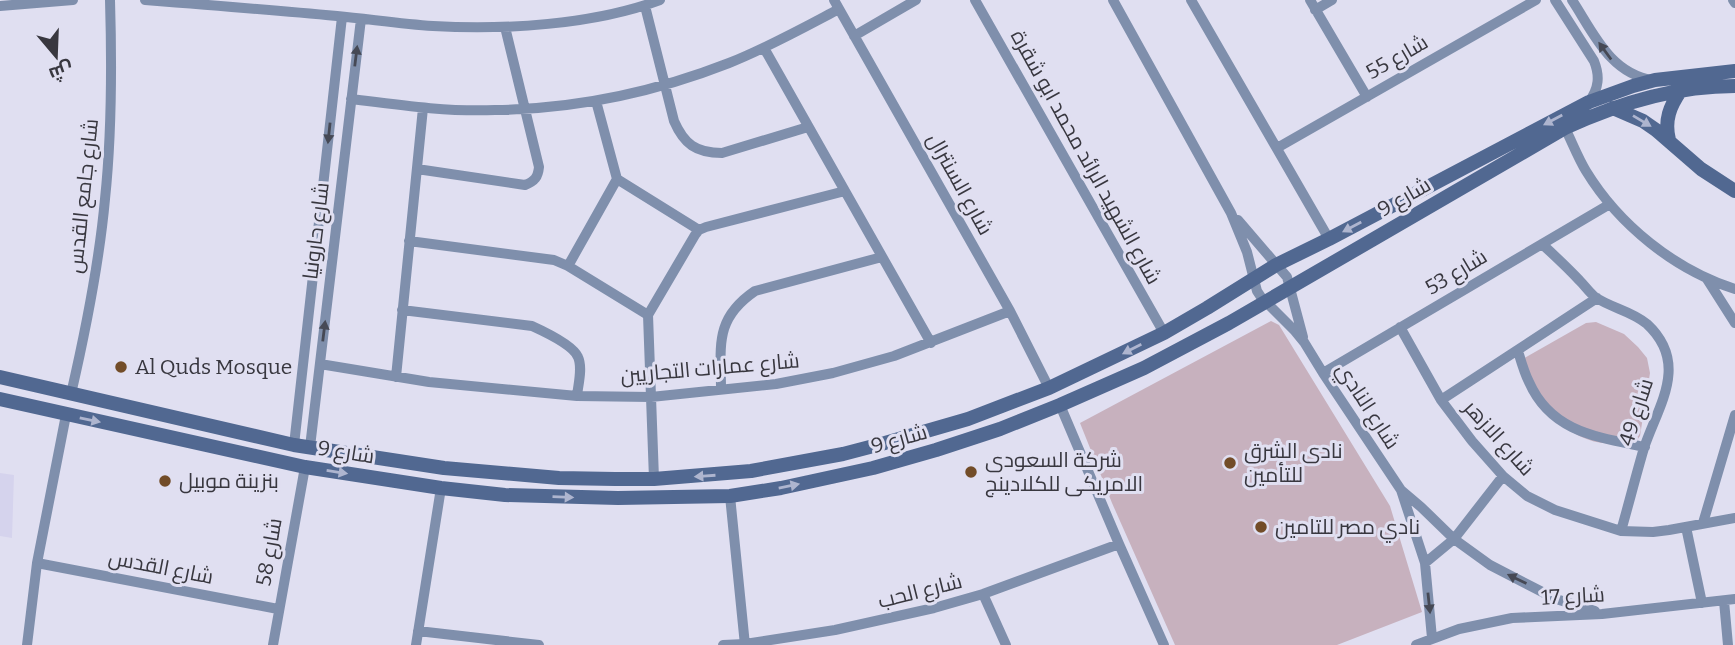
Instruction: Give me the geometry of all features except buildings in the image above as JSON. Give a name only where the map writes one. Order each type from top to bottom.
[{"type":"main road","name":"شارع 9","points":[[0,377],[294,445],[444,468],[559,478],[654,479],[751,471],[844,454],[1009,405],[1164,333],[1276,265],[1589,102],[1655,80],[1735,71]]},
{"type":"main road","name":"شارع 9","points":[[0,399],[305,467],[505,495],[561,498],[730,496],[806,483],[873,468],[1000,429],[1143,368],[1184,348],[1565,128],[1613,108],[1658,95],[1711,86],[1735,86]]},
{"type":"main road","points":[[1669,140],[1667,119],[1681,90]]},
{"type":"main road","points":[[1613,108],[1643,121],[1701,169],[1735,191]]},
{"type":"main road","points":[[1182,323],[1188,334],[1184,348]]},
{"type":"street","points":[[0,6],[74,0]]},
{"type":"street","name":"شارع جامع القدس","points":[[71,394],[86,330],[106,198],[110,132],[110,0]]},
{"type":"street","points":[[145,0],[250,4],[342,17],[436,26],[505,27],[607,15],[660,0]]},
{"type":"street","points":[[854,36],[916,0]]},
{"type":"street","name":"شارع الشهيد الرائد محمد ابو شقرة","points":[[975,0],[1164,333]]},
{"type":"street","points":[[1113,0],[1231,212]]},
{"type":"street","points":[[1191,0],[1329,239]]},
{"type":"street","points":[[1332,0],[1312,5],[1367,97]]},
{"type":"street","name":"شارع 55","points":[[1277,148],[1536,0]]},
{"type":"street","points":[[1555,0],[1597,69],[1597,87],[1589,102]]},
{"type":"street","points":[[1572,0],[1615,63],[1634,75],[1655,80]]},
{"type":"street","points":[[351,99],[423,108],[494,111],[596,101],[666,84],[730,63],[764,48],[836,4]]},
{"type":"street","name":"شارع السنترال","points":[[836,4],[1010,311],[1049,388]]},
{"type":"street","points":[[645,6],[674,121],[681,136],[692,147],[708,153],[722,153],[808,127]]},
{"type":"street","name":"شارع حارونيا","points":[[294,445],[342,17]]},
{"type":"street","name":"شارع حارونيا","points":[[310,447],[361,19]]},
{"type":"street","points":[[417,169],[525,185],[533,182],[538,175],[539,166],[505,27]]},
{"type":"street","points":[[764,48],[931,342]]},
{"type":"street","points":[[596,101],[617,179],[699,230]]},
{"type":"street","points":[[396,377],[423,108]]},
{"type":"street","points":[[1565,128],[1584,169],[1610,204],[1634,228],[1660,250],[1707,279],[1735,289]]},
{"type":"street","points":[[568,266],[617,179]]},
{"type":"street","points":[[654,479],[648,315],[699,230],[845,191]]},
{"type":"street","name":"شارع 53","points":[[1322,373],[1610,204]]},
{"type":"street","name":"شارع النادي","points":[[1231,212],[1287,278],[1304,342]]},
{"type":"street","name":"شارع النادي","points":[[1231,212],[1247,252],[1257,291],[1304,342],[1401,490],[1454,539],[1490,565],[1556,599],[1602,614]]},
{"type":"street","points":[[409,241],[554,260],[648,315]]},
{"type":"street","name":"شارع 49","points":[[1542,244],[1597,298],[1647,324],[1666,354],[1669,372],[1667,389],[1645,447],[1621,531]]},
{"type":"street","points":[[721,390],[721,337],[725,323],[743,299],[755,291],[883,257]]},
{"type":"street","points":[[1707,279],[1735,323]]},
{"type":"street","points":[[1441,400],[1597,298]]},
{"type":"street","points":[[402,310],[532,326],[544,331],[578,356],[580,367],[577,396]]},
{"type":"street","name":"شارع عمارات التجاريين","points":[[320,363],[429,382],[577,396],[651,397],[776,384],[833,373],[894,356],[1010,311]]},
{"type":"street","name":"شارع الازهر","points":[[1400,327],[1441,400],[1503,476],[1527,496],[1555,510],[1621,531],[1653,532],[1735,520]]},
{"type":"street","points":[[1518,351],[1528,382],[1544,406],[1555,416],[1580,432],[1645,447]]},
{"type":"street","points":[[1060,405],[1164,645]]},
{"type":"street","points":[[27,645],[37,563],[66,415]]},
{"type":"street","points":[[1703,523],[1735,415]]},
{"type":"street","name":"شارع 58","points":[[273,645],[305,467]]},
{"type":"street","points":[[1425,563],[1454,539],[1503,476]]},
{"type":"street","points":[[416,645],[441,488]]},
{"type":"street","name":"شارع النادي","points":[[1401,490],[1425,563],[1432,638]]},
{"type":"street","points":[[730,496],[745,645]]},
{"type":"street","points":[[1686,527],[1702,603]]},
{"type":"street","name":"شارع الحب","points":[[723,645],[745,645],[885,620],[983,594],[1119,544]]},
{"type":"street","name":"شارع القدس","points":[[37,563],[278,609]]},
{"type":"street","points":[[983,594],[1006,645]]},
{"type":"street","points":[[1728,645],[1729,600]]},
{"type":"street","name":"شارع 17","points":[[1416,645],[1458,629],[1512,618],[1602,614],[1729,600]]},
{"type":"street","points":[[418,631],[539,645]]},
{"type":"shaded area","name":"نادى الشرق للتأمين","points":[[1271,321],[1279,325],[1390,506],[1422,612],[1337,645],[1175,645],[1080,423]]},
{"type":"shaded area","points":[[1596,322],[1624,334],[1647,358],[1650,373],[1640,436],[1635,443],[1602,443],[1572,432],[1551,412],[1521,360],[1586,323]]},
{"type":"shaded area","points":[[0,473],[14,475],[12,538],[0,536]]},
{"type":"place","name":"Al Quds Mosque","points":[[121,367]]},
{"type":"place","name":"نادى الشرق للتأمين","points":[[1230,463]]},
{"type":"place","name":"شركة السعودى الامريكى للكلادينج","points":[[971,472]]},
{"type":"place","name":"بنزينة موبيل","points":[[165,481]]},
{"type":"place","name":"نادي مصر للتامين","points":[[1261,527]]}]
